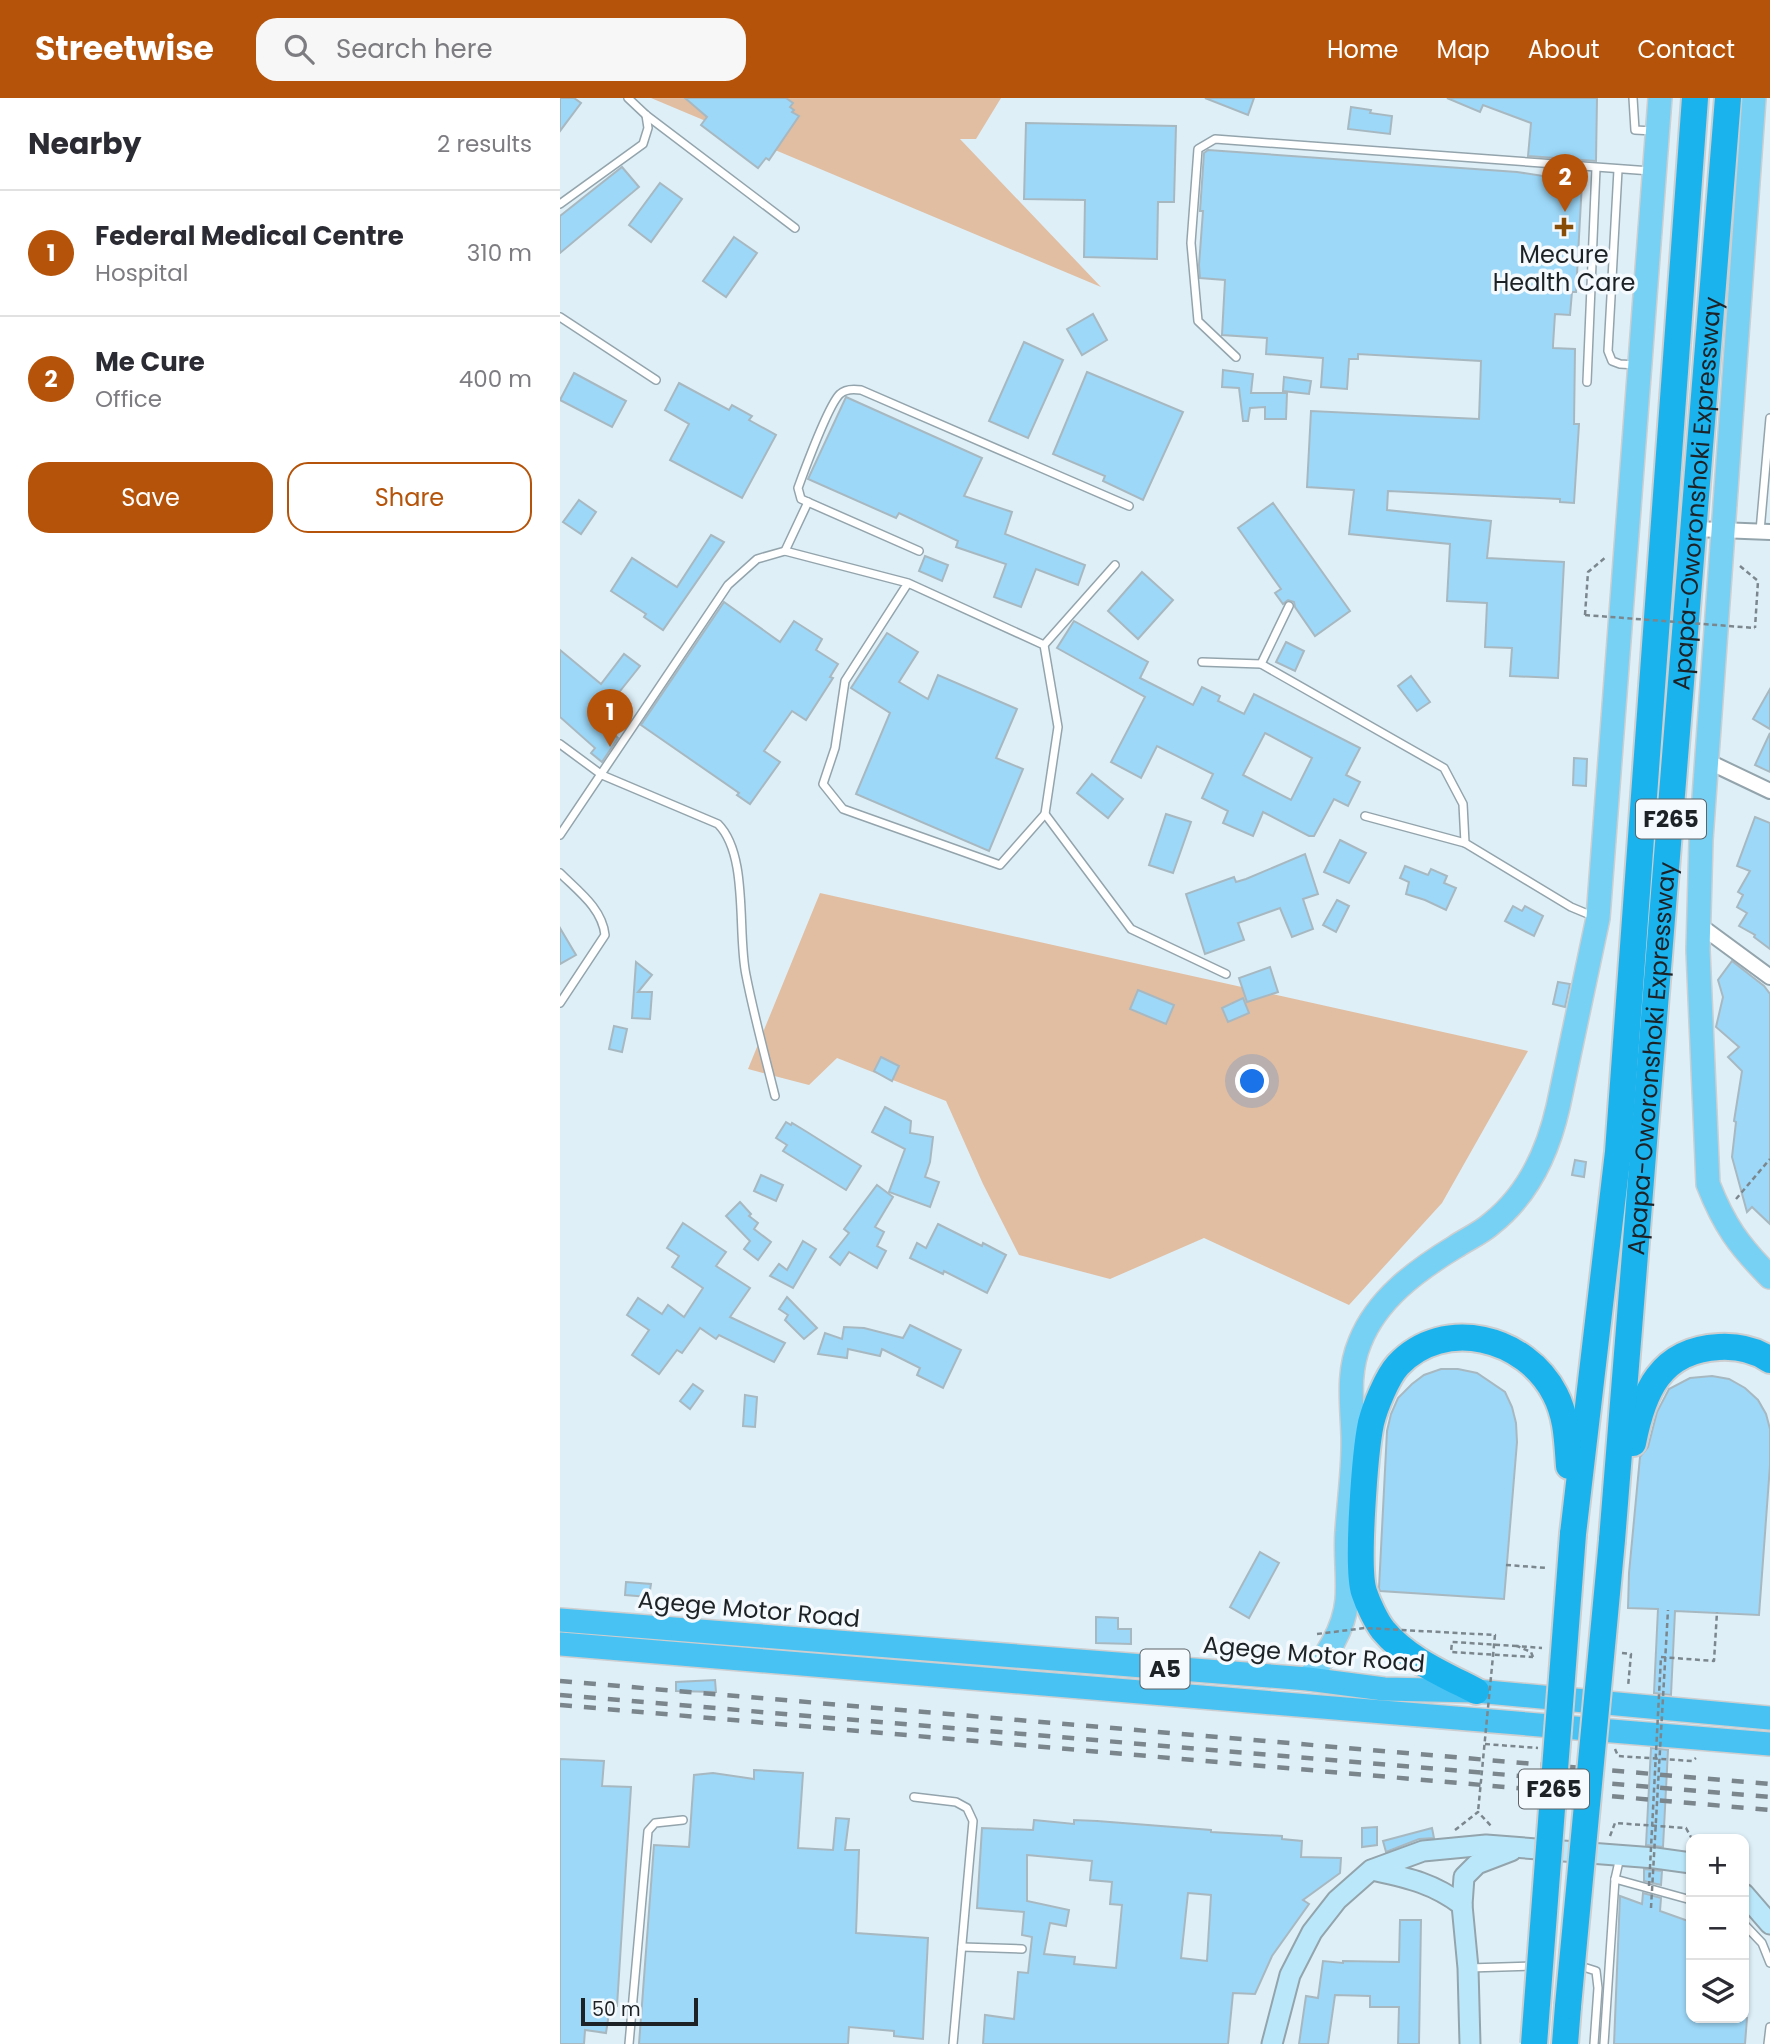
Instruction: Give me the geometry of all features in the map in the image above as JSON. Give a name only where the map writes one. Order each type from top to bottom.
[{"type":"highway","name":"Apapa-Oworonshoki Expressway","points":[[1534,2044],[1573,1534],[1618,1153],[1695,98]]},
{"type":"highway","name":"Apapa-Oworonshoki Expressway","points":[[1565,2044],[1612,1540],[1728,98]]},
{"type":"highway","points":[[1476,1691],[1428,1667],[1405,1651],[1382,1629],[1363,1591],[1361,1553],[1371,1422],[1381,1395],[1397,1366],[1420,1349],[1444,1339],[1492,1340],[1516,1353],[1547,1383],[1566,1425],[1573,1534]]},
{"type":"highway","points":[[1612,1540],[1638,1419],[1649,1388],[1671,1364],[1702,1348],[1737,1346],[1759,1353],[1770,1360]]},
{"type":"highway","name":"Agege Motor Road","points":[[560,1620],[1308,1679],[1384,1689],[1476,1691],[1770,1718]]},
{"type":"highway","name":"Agege Motor Road","points":[[560,1644],[1770,1744]]},
{"type":"highway","points":[[984,1654],[986,1679]]},
{"type":"main road","points":[[1308,1679],[1328,1654],[1347,1601],[1346,1537],[1353,1438],[1350,1384],[1358,1346],[1367,1324],[1400,1285],[1432,1261],[1492,1224],[1519,1194],[1541,1161],[1552,1134],[1598,918],[1660,98]]},
{"type":"main road","name":"Apapa-Oworonshoki Expressway","points":[[1754,98],[1698,924],[1708,1185],[1720,1216],[1746,1253],[1770,1277]]},
{"type":"main road","points":[[1272,2044],[1290,1975],[1312,1931],[1337,1900],[1371,1870],[1423,1851],[1486,1845],[1686,1862]]},
{"type":"main road","points":[[1470,2044],[1468,1968],[1462,1905],[1464,1877],[1477,1864],[1497,1854],[1522,1848]]},
{"type":"main road","points":[[1371,1870],[1421,1881],[1443,1891],[1462,1905]]},
{"type":"main road","points":[[1747,1897],[1770,1924]]},
{"type":"street","points":[[1695,529],[1765,531]]},
{"type":"street","points":[[1707,761],[1770,791]]},
{"type":"street","points":[[1698,924],[1770,977]]},
{"type":"lane","points":[[628,98],[646,116],[795,228]]},
{"type":"lane","points":[[1633,98],[1635,130],[1657,131]]},
{"type":"lane","points":[[560,204],[643,144],[648,128],[646,116]]},
{"type":"lane","points":[[1236,357],[1198,321],[1191,243],[1198,149],[1215,139],[1596,169],[1654,171]]},
{"type":"lane","points":[[1587,382],[1596,169]]},
{"type":"lane","points":[[1618,170],[1608,351],[1612,361],[1641,365]]},
{"type":"lane","points":[[560,317],[656,380]]},
{"type":"lane","points":[[919,551],[808,502],[799,494],[802,477],[838,395],[854,389],[861,390],[1129,506]]},
{"type":"lane","points":[[1765,531],[1770,418]]},
{"type":"lane","points":[[785,551],[808,502]]},
{"type":"lane","points":[[560,835],[728,585],[757,559],[785,551],[908,583],[1044,645]]},
{"type":"lane","points":[[1044,645],[1115,565]]},
{"type":"lane","points":[[908,583],[845,681],[835,748],[823,784],[843,809],[1000,865],[1045,814],[1058,727],[1044,645]]},
{"type":"lane","points":[[1261,664],[1289,606]]},
{"type":"lane","points":[[1202,662],[1261,664],[1444,768],[1463,804],[1465,843]]},
{"type":"lane","points":[[560,744],[602,775],[718,824],[729,837],[740,895],[745,972],[775,1096]]},
{"type":"lane","points":[[1045,814],[1131,929],[1226,974]]},
{"type":"lane","points":[[1366,816],[1465,843],[1572,907],[1598,918]]},
{"type":"lane","points":[[560,873],[599,913],[604,922],[605,935],[560,1003]]},
{"type":"lane","points":[[914,1797],[956,1802],[967,1808],[973,1821],[953,2044]]},
{"type":"lane","points":[[629,2044],[648,1830],[655,1823],[683,1819]]},
{"type":"lane","points":[[1604,2044],[1615,1879],[1621,1855]]},
{"type":"lane","points":[[1615,1879],[1686,1899]]},
{"type":"lane","points":[[1749,1929],[1762,1943],[1770,1964]]},
{"type":"lane","points":[[962,1947],[1022,1949]]},
{"type":"lane","points":[[1556,1965],[1582,1965],[1596,1971],[1598,1988],[1594,2044]]},
{"type":"lane","points":[[1468,1968],[1544,1966]]},
{"type":"lane","points":[[1768,2044],[1770,2027]]},
{"type":"path","points":[[1588,572],[1585,615],[1755,628],[1758,581]]},
{"type":"path","points":[[1720,1216],[1770,1159]]},
{"type":"path","points":[[1651,1908],[1668,1610]]},
{"type":"path","points":[[1649,1886],[1661,1657],[1714,1661],[1717,1612]]},
{"type":"path","points":[[1317,1634],[1365,1628],[1495,1635],[1478,1812]]},
{"type":"path","points":[[1517,1646],[1452,1642],[1451,1652],[1533,1657]]},
{"type":"path","points":[[1485,1744],[1525,1748]]},
{"type":"path","points":[[1618,1756],[1692,1761]]},
{"type":"path","points":[[1615,1823],[1686,1828],[1689,1834]]},
{"type":"shaded area","points":[[651,98],[1001,98],[976,139],[960,139],[1101,287]]},
{"type":"shaded area","points":[[820,893],[1528,1051],[1442,1203],[1349,1305],[1204,1238],[1110,1279],[1019,1255],[983,1184],[946,1101],[837,1058],[809,1085],[748,1069]]},
{"type":"building","points":[[560,98],[574,98],[581,103],[560,131]]},
{"type":"building","points":[[685,98],[786,98],[793,103],[790,107],[794,110],[792,112],[799,116],[769,160],[766,158],[758,168],[701,125],[707,117]]},
{"type":"building","points":[[1205,98],[1254,98],[1248,115]]},
{"type":"building","points":[[1447,98],[1597,98],[1596,161],[1528,156],[1531,123],[1483,105],[1480,112]]},
{"type":"building","points":[[1351,107],[1392,116],[1390,134],[1348,129]]},
{"type":"building","points":[[1026,123],[1176,126],[1174,202],[1158,202],[1157,259],[1084,257],[1085,200],[1024,199]]},
{"type":"building","points":[[1208,150],[1517,172],[1582,182],[1576,292],[1572,292],[1570,315],[1555,314],[1553,345],[1553,348],[1575,349],[1574,424],[1579,424],[1574,503],[1560,502],[1560,499],[1388,491],[1387,510],[1491,521],[1487,558],[1564,562],[1558,678],[1510,676],[1512,648],[1485,647],[1487,603],[1447,601],[1450,544],[1349,534],[1354,490],[1307,487],[1311,411],[1479,419],[1481,361],[1358,354],[1358,359],[1349,359],[1347,389],[1321,387],[1323,358],[1266,354],[1267,338],[1222,335],[1225,280],[1200,278],[1199,265],[1204,153]]},
{"type":"building","points":[[622,167],[639,187],[560,253],[560,216]]},
{"type":"building","points":[[660,183],[682,199],[651,242],[629,225]]},
{"type":"building","points":[[734,237],[757,253],[726,297],[703,281]]},
{"type":"building","points":[[1093,314],[1107,340],[1082,355],[1067,329]]},
{"type":"building","points":[[1024,342],[1063,360],[1028,438],[989,421]]},
{"type":"building","points":[[1223,370],[1253,374],[1251,393],[1287,393],[1286,419],[1265,419],[1265,407],[1250,408],[1248,421],[1243,421],[1239,388],[1222,387]]},
{"type":"building","points":[[1087,372],[1183,412],[1143,500],[1103,481],[1105,476],[1053,454]]},
{"type":"building","points":[[574,373],[626,401],[612,427],[560,400]]},
{"type":"building","points":[[1284,377],[1311,381],[1309,394],[1283,391]]},
{"type":"building","points":[[679,383],[729,410],[732,405],[752,416],[749,420],[776,435],[742,498],[670,460],[689,424],[665,410]]},
{"type":"building","points":[[846,397],[982,458],[964,496],[1012,512],[1005,534],[1085,565],[1078,585],[1036,569],[1021,607],[994,597],[1006,564],[956,547],[958,541],[899,513],[896,518],[808,479]]},
{"type":"building","points":[[579,500],[596,512],[581,534],[563,522]]},
{"type":"building","points":[[1273,503],[1350,611],[1315,636],[1294,602],[1288,600],[1283,604],[1275,593],[1281,589],[1238,528]]},
{"type":"building","points":[[711,535],[724,542],[663,630],[644,617],[646,614],[611,591],[632,558],[677,587]]},
{"type":"building","points":[[925,556],[948,565],[942,581],[919,571]]},
{"type":"building","points":[[1142,572],[1173,600],[1138,639],[1108,611]]},
{"type":"building","points":[[724,602],[780,642],[794,621],[822,639],[816,650],[838,664],[830,677],[833,678],[806,720],[792,711],[764,751],[780,762],[750,804],[737,795],[739,793],[641,725]]},
{"type":"building","points":[[1074,621],[1148,662],[1140,678],[1193,705],[1202,687],[1220,696],[1218,701],[1244,714],[1254,694],[1360,748],[1346,775],[1360,782],[1348,806],[1334,799],[1314,836],[1309,836],[1263,812],[1253,836],[1223,823],[1228,811],[1202,798],[1213,774],[1157,746],[1141,778],[1111,762],[1145,697],[1057,648]],"holes":[[[1265,733],[1312,758],[1291,800],[1243,775]]]},
{"type":"building","points":[[887,633],[918,652],[899,682],[928,699],[938,675],[1017,709],[996,758],[1023,769],[989,851],[856,794],[890,713],[851,688]]},
{"type":"building","points":[[1286,642],[1304,651],[1295,671],[1276,662]]},
{"type":"building","points":[[560,650],[601,684],[624,654],[640,666],[597,720],[618,738],[602,762],[591,753],[595,748],[560,717]]},
{"type":"building","points":[[1411,676],[1430,702],[1417,711],[1398,686]]},
{"type":"building","points":[[1770,689],[1770,729],[1753,719]]},
{"type":"building","points":[[1770,733],[1770,772],[1755,765]]},
{"type":"building","points":[[1574,758],[1587,759],[1586,786],[1573,785]]},
{"type":"building","points":[[1092,774],[1123,799],[1108,818],[1077,793]]},
{"type":"building","points":[[1166,814],[1191,822],[1173,873],[1149,865]]},
{"type":"building","points":[[1755,817],[1770,823],[1770,949],[1754,937],[1755,935],[1739,926],[1747,913],[1737,907],[1743,895],[1738,892],[1750,871],[1737,866]]},
{"type":"building","points":[[1340,840],[1366,853],[1349,883],[1324,872]]},
{"type":"building","points":[[1305,854],[1318,894],[1303,899],[1313,929],[1292,937],[1280,908],[1238,923],[1244,940],[1205,954],[1186,894],[1234,877],[1236,882],[1246,879]]},
{"type":"building","points":[[1405,866],[1428,875],[1431,869],[1447,876],[1444,883],[1456,888],[1446,910],[1406,894],[1409,882],[1400,878]]},
{"type":"building","points":[[1337,900],[1349,906],[1336,932],[1323,925]]},
{"type":"building","points":[[1513,906],[1522,911],[1525,906],[1543,916],[1534,936],[1505,921]]},
{"type":"building","points":[[560,928],[576,955],[560,964]]},
{"type":"building","points":[[1732,961],[1764,986],[1770,994],[1770,1224],[1752,1207],[1747,1212],[1732,1157],[1734,1121],[1742,1071],[1728,1057],[1739,1047],[1716,1027],[1723,997],[1718,980]]},
{"type":"building","points":[[636,962],[652,975],[638,992],[652,992],[650,1019],[632,1018]]},
{"type":"building","points":[[1270,967],[1278,992],[1247,1002],[1239,978]]},
{"type":"building","points":[[1558,982],[1570,984],[1565,1007],[1553,1004]]},
{"type":"building","points":[[1138,990],[1174,1005],[1166,1024],[1130,1009]]},
{"type":"building","points":[[1243,998],[1249,1013],[1228,1022],[1222,1008]]},
{"type":"building","points":[[614,1026],[627,1029],[622,1052],[609,1049]]},
{"type":"building","points":[[881,1057],[899,1066],[892,1081],[874,1071]]},
{"type":"building","points":[[885,1107],[911,1121],[910,1133],[933,1137],[925,1177],[939,1182],[930,1207],[889,1192],[905,1149],[872,1132]]},
{"type":"building","points":[[786,1122],[791,1125],[792,1123],[861,1166],[846,1190],[783,1151],[787,1145],[776,1138]]},
{"type":"building","points":[[1575,1160],[1586,1162],[1584,1177],[1572,1175]]},
{"type":"building","points":[[761,1175],[783,1185],[776,1201],[754,1191]]},
{"type":"building","points":[[877,1185],[893,1197],[875,1227],[884,1232],[877,1246],[886,1251],[877,1268],[849,1252],[840,1265],[830,1257],[849,1233],[844,1229]]},
{"type":"building","points":[[740,1202],[751,1214],[749,1216],[758,1223],[754,1229],[771,1242],[758,1260],[744,1249],[750,1241],[726,1216]]},
{"type":"building","points":[[683,1223],[726,1252],[716,1266],[750,1288],[730,1317],[785,1343],[774,1362],[719,1335],[716,1339],[700,1328],[682,1353],[677,1350],[659,1374],[632,1355],[649,1330],[627,1315],[638,1298],[662,1314],[668,1305],[684,1317],[703,1288],[672,1267],[679,1256],[667,1248]]},
{"type":"building","points":[[938,1224],[1006,1255],[987,1293],[944,1271],[943,1274],[910,1258],[917,1243],[926,1248]]},
{"type":"building","points":[[803,1241],[816,1249],[793,1288],[770,1276],[779,1264],[787,1270]]},
{"type":"building","points":[[787,1297],[817,1328],[804,1339],[785,1320],[788,1315],[779,1309]]},
{"type":"building","points":[[910,1325],[961,1350],[943,1388],[917,1375],[920,1368],[882,1349],[880,1356],[848,1349],[847,1358],[818,1354],[825,1333],[842,1339],[844,1327],[864,1328],[903,1338]]},
{"type":"building","points":[[1441,1369],[1477,1373],[1505,1392],[1512,1407],[1517,1442],[1504,1599],[1380,1591],[1379,1588],[1387,1431],[1391,1414],[1398,1398],[1412,1384],[1424,1375]]},
{"type":"building","points":[[1712,1376],[1729,1379],[1745,1388],[1758,1400],[1770,1429],[1770,1465],[1759,1615],[1675,1611],[1671,1695],[1654,1693],[1658,1609],[1628,1608],[1640,1457],[1648,1447],[1657,1412],[1669,1389],[1690,1378]]},
{"type":"building","points":[[693,1384],[703,1391],[690,1409],[680,1401]]},
{"type":"building","points":[[745,1395],[757,1397],[755,1427],[743,1426]]},
{"type":"building","points":[[1260,1552],[1279,1563],[1249,1618],[1230,1607]]},
{"type":"building","points":[[626,1582],[651,1584],[649,1597],[625,1595]]},
{"type":"building","points":[[1096,1617],[1118,1618],[1118,1629],[1131,1629],[1131,1644],[1096,1643]]},
{"type":"building","points":[[715,1680],[716,1692],[676,1691],[676,1682]]},
{"type":"building","points":[[1651,1748],[1668,1750],[1663,1847],[1646,1845]]},
{"type":"building","points":[[560,1759],[604,1761],[602,1786],[631,1787],[617,2006],[610,2006],[606,2033],[585,2030],[584,2044],[560,2044]]},
{"type":"building","points":[[754,1770],[803,1773],[798,1848],[833,1850],[836,1818],[849,1819],[845,1850],[859,1850],[856,1933],[928,1938],[923,2039],[894,2036],[894,2031],[849,2027],[848,2044],[639,2044],[654,1845],[689,1847],[694,1775],[713,1773],[754,1779]]},
{"type":"building","points":[[1034,1820],[1074,1824],[1074,1820],[1282,1836],[1282,1839],[1302,1841],[1301,1857],[1341,1858],[1340,1873],[1303,1900],[1309,1904],[1272,1956],[1255,1994],[1233,1993],[1228,2044],[983,2044],[985,2015],[1014,2019],[1018,1972],[1028,1973],[1032,1937],[1022,1935],[1024,1912],[977,1908],[982,1828],[1033,1830]],"holes":[[[1027,1855],[1092,1861],[1090,1880],[1112,1882],[1110,1904],[1122,1905],[1116,1968],[1074,1964],[1075,1957],[1044,1954],[1050,1923],[1066,1926],[1069,1910],[1027,1901]],[[1188,1893],[1211,1895],[1207,1961],[1181,1958]]]},
{"type":"building","points":[[1377,1827],[1377,1845],[1362,1847],[1362,1828]]},
{"type":"building","points":[[1432,1828],[1434,1838],[1419,1839],[1386,1852],[1383,1841]]},
{"type":"building","points":[[1644,1869],[1662,1871],[1661,1885],[1644,1881]]},
{"type":"building","points":[[1643,1893],[1661,1898],[1660,1911],[1686,1920],[1686,2023],[1747,2023],[1745,2044],[1614,2044],[1620,1896],[1642,1904]]},
{"type":"building","points":[[1400,1920],[1421,1920],[1419,2044],[1398,2044],[1399,2007],[1370,2007],[1370,1996],[1335,1995],[1328,2044],[1299,2044],[1306,1996],[1318,1998],[1323,1961],[1399,1962]]},
{"type":"railway","points":[[560,1681],[1770,1784]]},
{"type":"railway","points":[[560,1695],[1770,1797]]},
{"type":"railway","points":[[560,1705],[1770,1810]]},
{"type":"place","name":"Me Cure","points":[[1565,212]]},
{"type":"place","name":"Mecure Health Care","points":[[1564,227]]},
{"type":"place","name":"Federal Medical Centre","points":[[610,747]]}]
